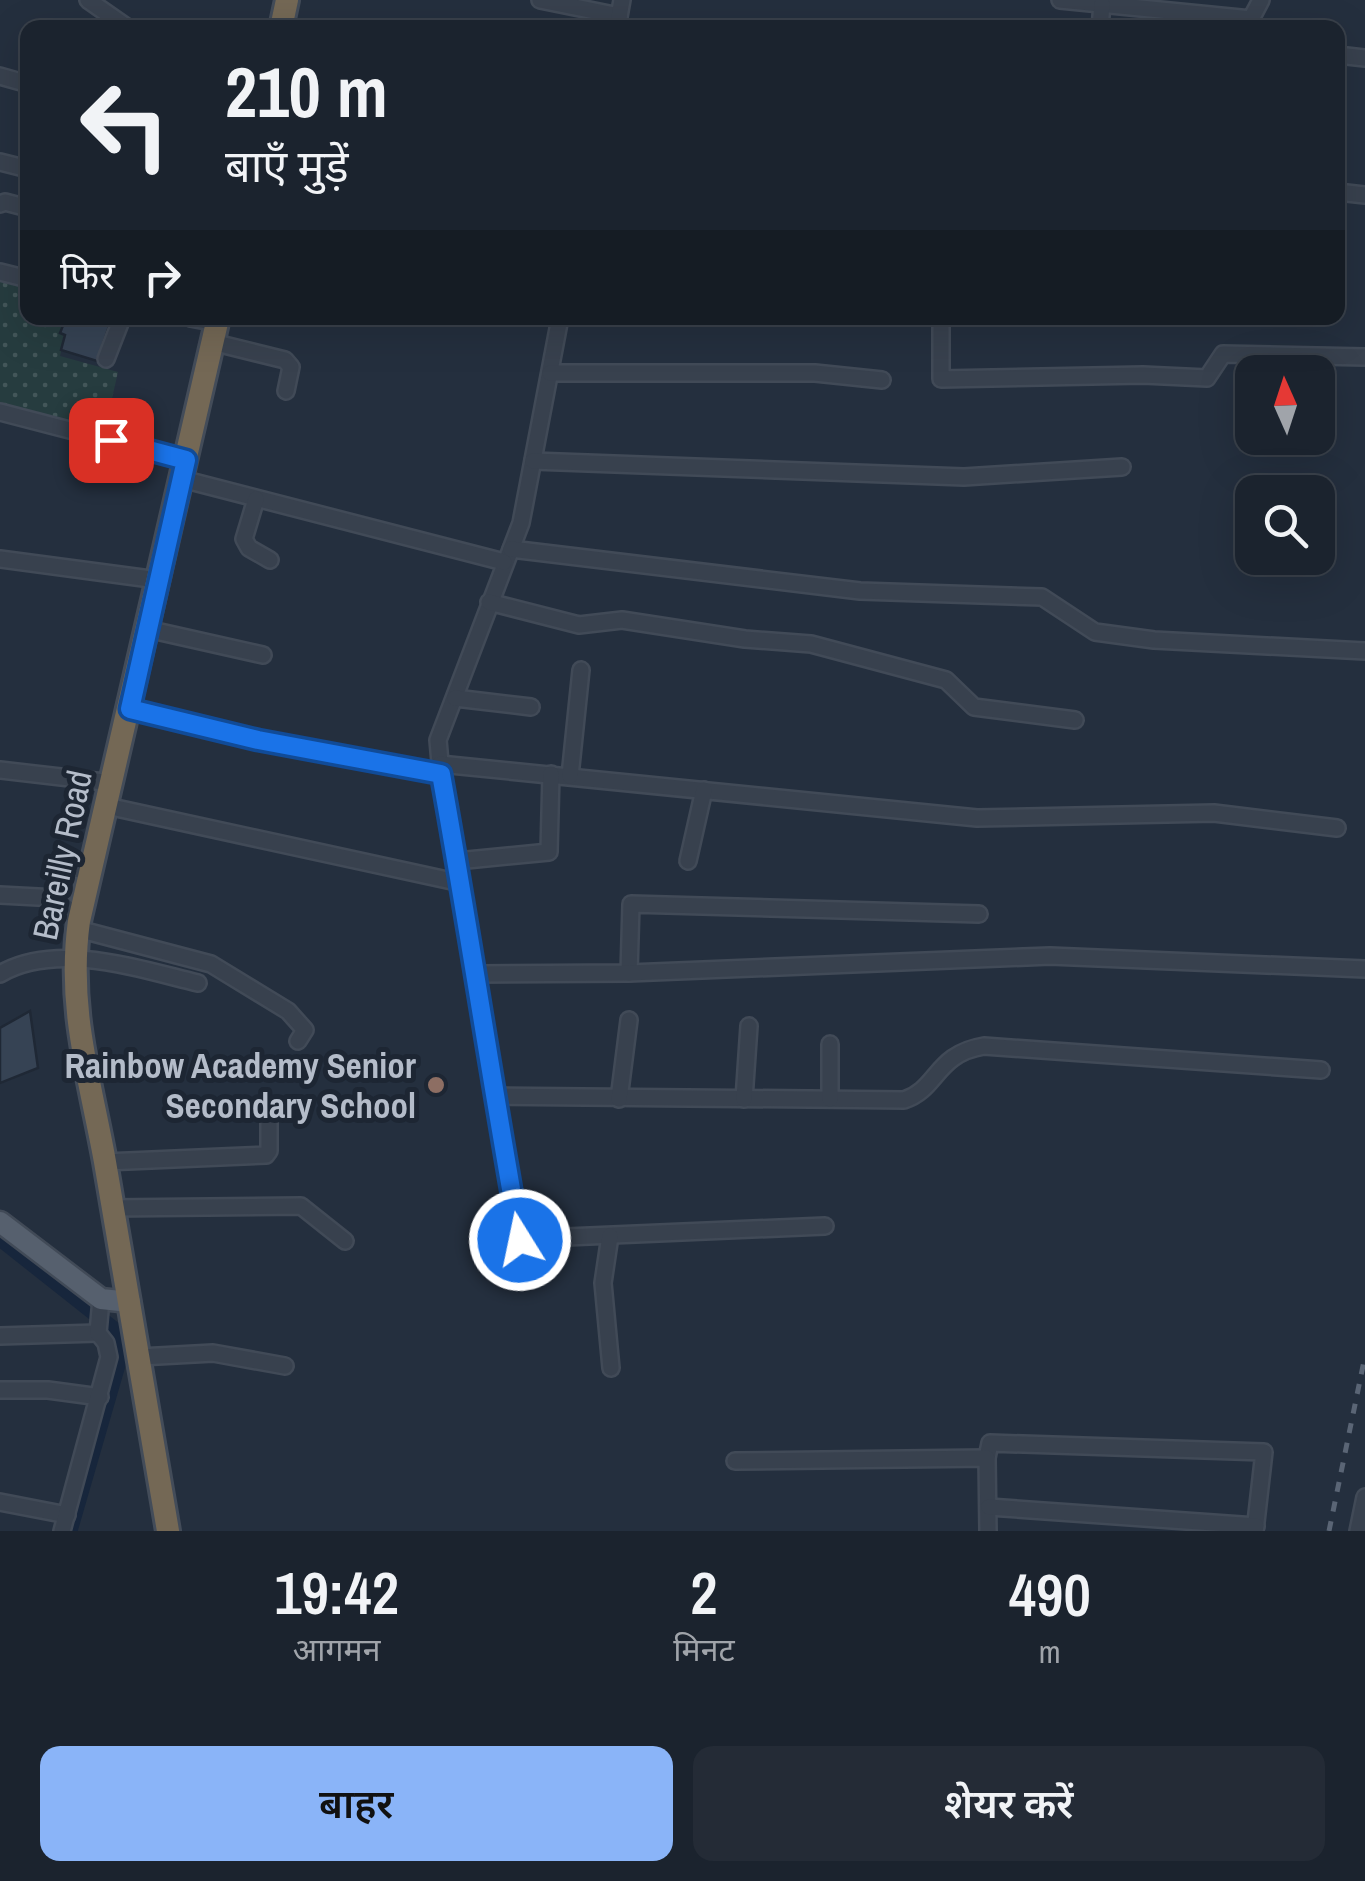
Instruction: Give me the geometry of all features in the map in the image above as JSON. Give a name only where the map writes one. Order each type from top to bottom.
[{"type":"highway","name":"Bareilly Road","points":[[168,1531],[140,1357],[84,1061],[74,959],[216,327]]},
{"type":"main road","points":[[0,1222],[99,1317],[130,1302]]},
{"type":"street","points":[[88,0],[117,20]]},
{"type":"street","points":[[540,0],[619,14]]},
{"type":"street","points":[[1060,0],[1227,20]]},
{"type":"street","points":[[1101,20],[1102,4]]},
{"type":"street","points":[[106,359],[119,325]]},
{"type":"street","points":[[559,325],[521,523],[438,740],[520,1240],[825,1226]]},
{"type":"street","points":[[940,325],[942,379],[1143,374],[1207,378],[1223,354],[1365,357]]},
{"type":"street","points":[[216,327],[285,360],[291,367],[286,391]]},
{"type":"street","points":[[550,372],[814,372],[882,380]]},
{"type":"street","points":[[0,412],[184,469],[256,498],[507,556],[860,591],[1042,597],[1095,632],[1154,640],[1365,651]]},
{"type":"street","points":[[533,461],[952,477],[1122,467]]},
{"type":"street","points":[[256,498],[244,540],[249,548],[270,560]]},
{"type":"street","points":[[0,559],[158,580]]},
{"type":"street","points":[[489,602],[579,625],[622,620],[745,639],[811,644],[946,680],[974,707],[1076,720]]},
{"type":"street","points":[[148,628],[263,655]]},
{"type":"street","points":[[570,776],[581,670]]},
{"type":"street","points":[[455,698],[530,707]]},
{"type":"street","points":[[130,709],[258,740],[440,769],[551,774],[784,801],[989,819],[1214,813],[1338,828]]},
{"type":"street","points":[[0,770],[113,783]]},
{"type":"street","points":[[457,861],[549,852],[551,774]]},
{"type":"street","points":[[688,862],[704,790]]},
{"type":"street","points":[[107,806],[460,884]]},
{"type":"street","points":[[93,867],[70,870],[60,878],[57,898],[79,926],[212,964],[288,1011],[304,1030],[298,1041]]},
{"type":"street","points":[[0,895],[57,898]]},
{"type":"street","points":[[629,973],[631,904],[979,914]]},
{"type":"street","points":[[478,974],[629,973],[1050,956],[1365,969]]},
{"type":"street","points":[[0,974],[45,961],[74,959],[116,963],[198,984]]},
{"type":"street","points":[[618,1099],[629,1020]]},
{"type":"street","points":[[744,1099],[749,1026]]},
{"type":"street","points":[[830,1044],[830,1099]]},
{"type":"street","points":[[495,1096],[910,1099],[953,1055],[984,1046],[1321,1070]]},
{"type":"street","points":[[105,1162],[266,1155],[269,1115]]},
{"type":"street","points":[[112,1208],[301,1206],[345,1241]]},
{"type":"street","points":[[610,1236],[603,1283],[611,1368]]},
{"type":"street","points":[[0,1336],[99,1317],[109,1357],[65,1523],[0,1502]]},
{"type":"street","points":[[140,1357],[213,1353],[285,1366]]},
{"type":"street","points":[[0,1390],[48,1390],[100,1397]]},
{"type":"street","points":[[988,1531],[990,1443],[1264,1452],[1255,1528],[990,1508]]},
{"type":"street","points":[[735,1461],[987,1458]]},
{"type":"street","points":[[1358,1531],[1365,1497]]},
{"type":"green space","points":[[0,280],[20,284],[20,325],[63,325],[60,356],[118,372],[108,416],[87,426],[0,403]]},
{"type":"building","points":[[63,325],[110,325],[97,361],[61,350],[65,335],[60,333]]},
{"type":"building","points":[[91,411],[139,425],[135,444],[86,430]]},
{"type":"building","points":[[30,1011],[38,1068],[0,1083],[0,1028]]},
{"type":"waterway","points":[[0,1239],[114,1329],[123,1348],[70,1531]]},
{"type":"railway","points":[[1329,1531],[1365,1356]]},
{"type":"place","name":"Rainbow Academy Senior Secondary School","points":[[436,1085]]},
{"type":"route","points":[[111,440],[186,460],[130,709],[258,740],[441,774],[478,974],[520,1240]]}]
